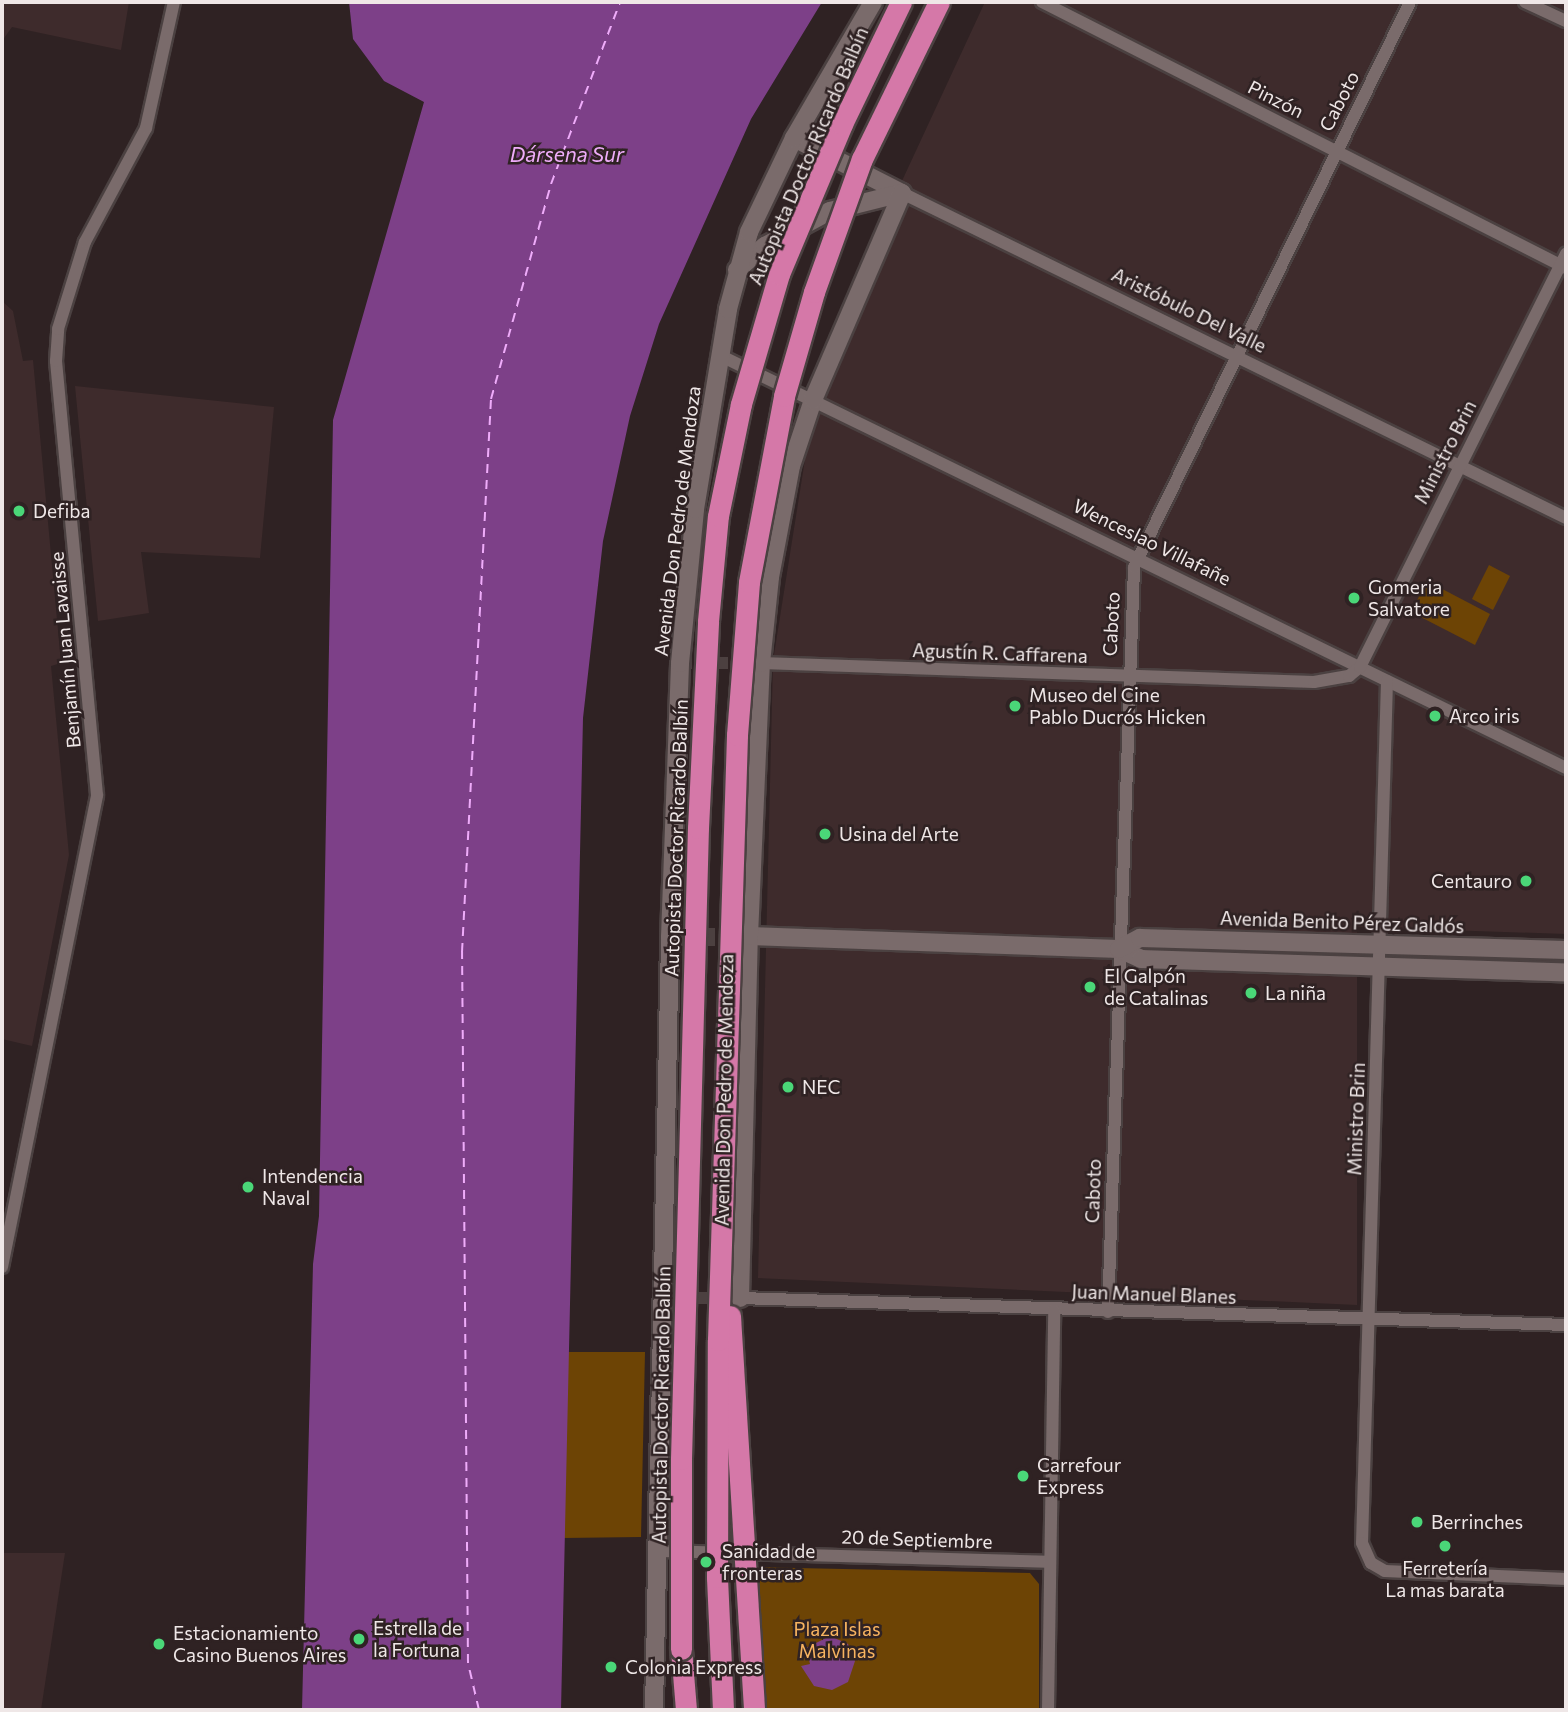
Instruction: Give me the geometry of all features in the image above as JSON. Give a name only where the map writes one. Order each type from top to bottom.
[{"type":"highway","name":"Autopista Doctor Ricardo Balbín","points":[[686,1710],[681,1648],[681,1446],[698,828],[708,621],[718,516],[741,404],[779,274],[842,124],[901,2]]},
{"type":"highway","points":[[723,1710],[716,1485],[722,1195],[737,735],[756,533],[793,360],[830,244],[877,124],[939,2]]},
{"type":"highway","points":[[722,1195],[754,1710]]},
{"type":"highway","points":[[677,1710],[681,1648]]},
{"type":"main road","name":"Avenida Don Pedro de Mendoza","points":[[654,1710],[670,937],[680,663],[695,509],[719,355],[737,270],[765,193],[873,2]]},
{"type":"main road","name":"Aristóbulo Del Valle","points":[[794,138],[901,193]]},
{"type":"main road","name":"Avenida Don Pedro de Mendoza","points":[[740,1298],[749,936],[761,663],[779,526],[791,466],[813,400],[901,193]]},
{"type":"main road","points":[[737,270],[775,239],[830,211],[901,193]]},
{"type":"main road","name":"Avenida Benito Pérez Galdós","points":[[749,936],[1119,949],[1141,959],[1566,972]]},
{"type":"main road","name":"Avenida Benito Pérez Galdós","points":[[1119,949],[1140,938],[1380,942],[1566,950]]},
{"type":"street","name":"Benjamín Juan Lavaisse","points":[[2,1267],[97,795],[56,361],[58,329],[85,242],[146,128],[174,2]]},
{"type":"street","name":"Pinzón","points":[[1042,2],[1564,262]]},
{"type":"street","name":"Caboto","points":[[1108,1312],[1128,676],[1137,556],[1238,358],[1335,150],[1410,2]]},
{"type":"street","points":[[1525,2],[1566,21]]},
{"type":"street","name":"Aristóbulo Del Valle","points":[[901,193],[1566,518]]},
{"type":"street","name":"Ministro Brin","points":[[1360,667],[1564,262]]},
{"type":"street","name":"Wenceslao Villafañe","points":[[719,355],[1137,556],[1566,768]]},
{"type":"street","name":"Agustín R. Caffarena","points":[[761,663],[1314,682],[1343,678],[1360,667]]},
{"type":"street","name":"Ministro Brin","points":[[1387,681],[1361,1536],[1367,1558],[1385,1571],[1566,1579]]},
{"type":"street","name":"Juan Manuel Blanes","points":[[740,1298],[1054,1311],[1566,1325]]},
{"type":"street","points":[[1048,1710],[1054,1311]]},
{"type":"street","name":"20 de Septiembre","points":[[657,1551],[1050,1562]]},
{"type":"shaded area","points":[[2,2],[129,2],[121,50],[12,27],[2,41]]},
{"type":"shaded area","points":[[985,2],[1566,2],[1566,934],[1357,927],[1357,1305],[758,1278],[773,661],[813,409],[901,183]]},
{"type":"shaded area","name":"Defiba","points":[[2,301],[13,311],[23,361],[33,360],[61,663],[51,666],[69,855],[32,1046],[2,1039]]},
{"type":"shaded area","points":[[75,386],[274,407],[260,558],[141,552],[149,613],[98,621]]},
{"type":"shaded area","points":[[2,1553],[65,1553],[41,1710],[2,1710]]},
{"type":"green space","points":[[1489,565],[1510,576],[1493,610],[1472,599]]},
{"type":"green space","points":[[1427,581],[1490,614],[1475,645],[1411,612]]},
{"type":"green space","points":[[567,1352],[645,1352],[641,1537],[564,1538]]},
{"type":"green space","name":"Plaza Islas Malvinas","points":[[749,1567],[1030,1573],[1039,1584],[1039,1710],[759,1710]]},
{"type":"water","name":"Dársena Sur","points":[[349,2],[822,2],[751,119],[659,324],[630,416],[603,541],[583,718],[561,1710],[302,1710],[313,1264],[319,1216],[333,420],[424,102],[384,81],[353,39]]},
{"type":"water","points":[[830,1636],[848,1644],[855,1661],[848,1682],[832,1690],[814,1686],[801,1666],[810,1664],[806,1648]]},
{"type":"ferry route","points":[[479,1710],[468,1663],[462,952],[491,399],[551,184],[620,2]]},
{"type":"tunnel","points":[[680,663],[747,663]]},
{"type":"tunnel","points":[[670,937],[743,937]]},
{"type":"tunnel","points":[[661,1298],[724,1298]]},
{"type":"tunnel","points":[[727,1570],[731,1465]]},
{"type":"place","name":"Defiba","points":[[19,511]]},
{"type":"place","name":"Gomeria Salvatore","points":[[1354,598]]},
{"type":"place","name":"Museo del Cine Pablo Ducrós Hicken","points":[[1015,706]]},
{"type":"place","name":"Arco iris","points":[[1435,716]]},
{"type":"place","name":"Usina del Arte","points":[[825,834]]},
{"type":"place","name":"Centauro","points":[[1526,881]]},
{"type":"place","name":"El Galpón de Catalinas","points":[[1090,987]]},
{"type":"place","name":"La niña","points":[[1251,993]]},
{"type":"place","name":"NEC","points":[[788,1087]]},
{"type":"place","name":"Intendencia Naval","points":[[248,1187]]},
{"type":"place","name":"Carrefour Express","points":[[1023,1476]]},
{"type":"place","name":"Berrinches","points":[[1417,1522]]},
{"type":"place","name":"Ferretería La mas barata","points":[[1445,1546]]},
{"type":"place","name":"Sanidad de fronteras","points":[[706,1562]]},
{"type":"place","name":"Estrella de la Fortuna","points":[[359,1639]]},
{"type":"place","name":"Estacionamiento Casino Buenos Aires","points":[[159,1644]]},
{"type":"place","name":"Colonia Express","points":[[611,1667]]}]
